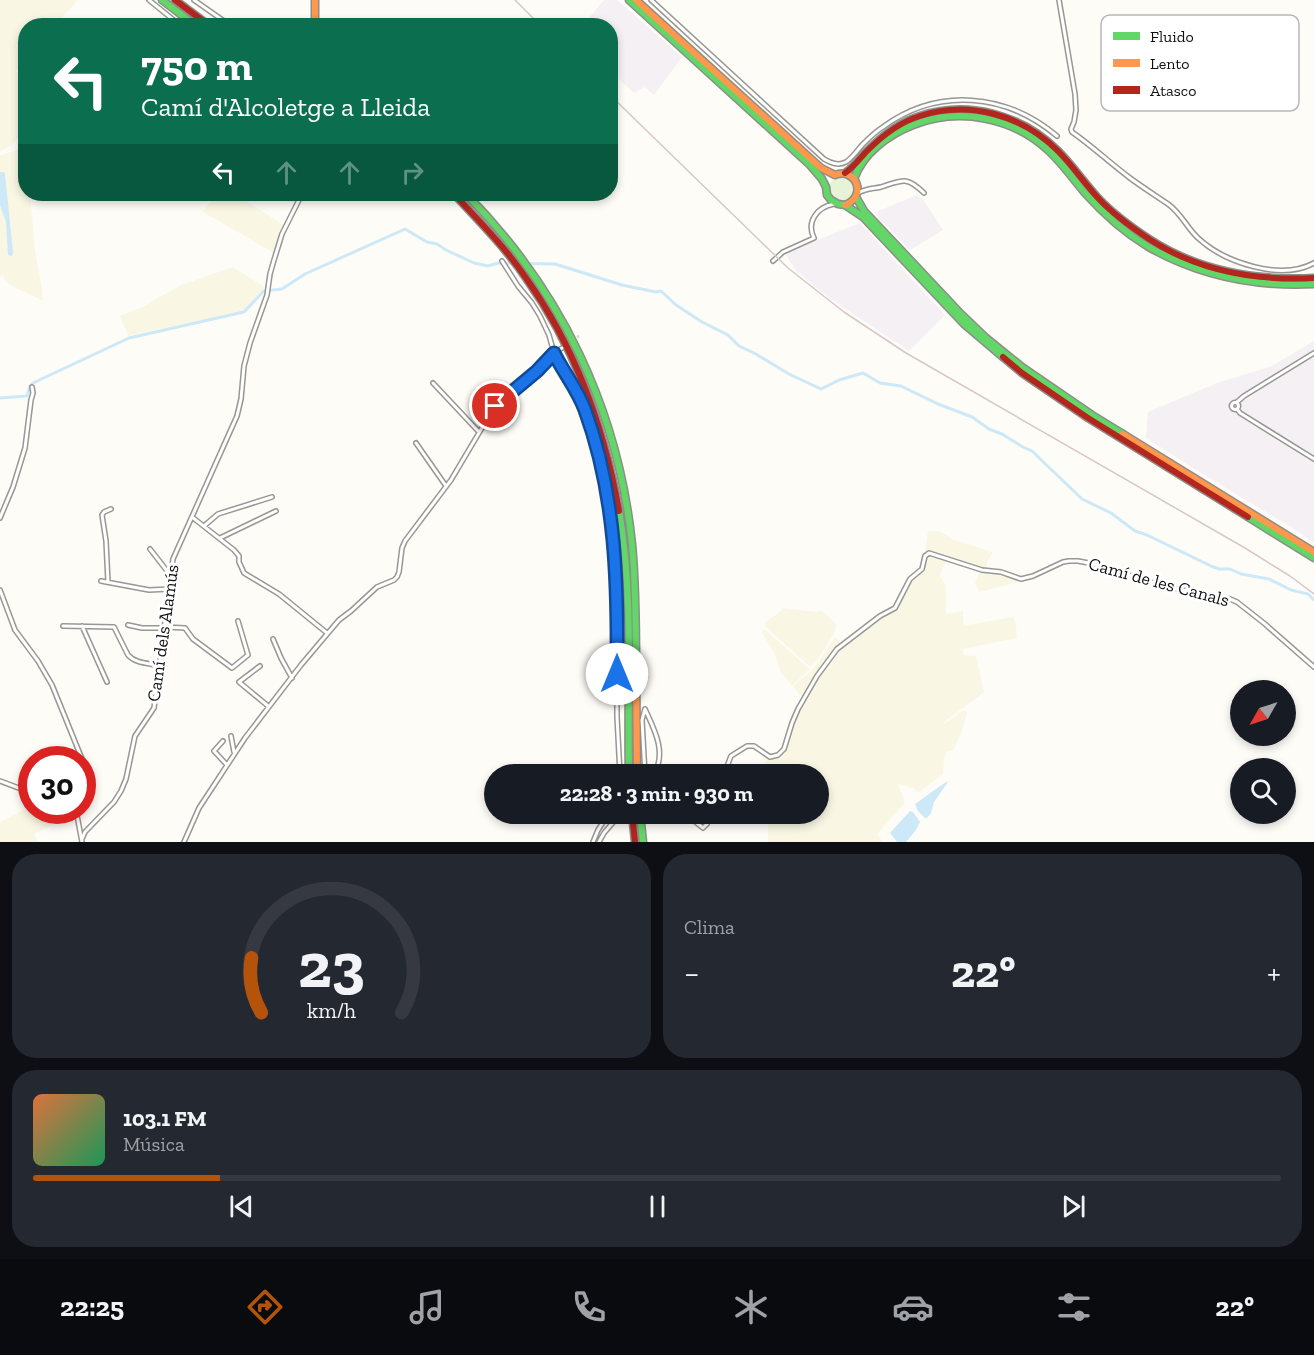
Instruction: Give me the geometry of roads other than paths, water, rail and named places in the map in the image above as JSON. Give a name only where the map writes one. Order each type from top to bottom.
[{"type":"main road","points":[[162,0],[186,18]]},
{"type":"main road","points":[[175,0],[199,18]]},
{"type":"main road","points":[[315,0],[315,18]]},
{"type":"main road","points":[[623,0],[789,148],[797,152]]},
{"type":"main road","points":[[629,0],[797,152],[817,172],[831,200],[863,217],[964,324],[1022,374],[1088,418],[1314,558]]},
{"type":"main road","points":[[636,0],[819,166],[835,175]]},
{"type":"main road","points":[[826,187],[830,178],[852,169],[878,140],[912,119],[955,109],[987,112],[1015,120],[1038,134],[1058,151],[1110,210],[1140,234],[1173,253],[1209,267],[1243,275],[1285,279],[1314,278]]},
{"type":"main road","points":[[1314,284],[1280,285],[1242,282],[1173,260],[1136,238],[1111,219],[1041,144],[1014,127],[987,118],[950,116],[928,120],[906,128],[889,138],[858,169],[857,195],[866,213],[946,299],[986,337],[1022,367],[1085,411],[1314,552]]},
{"type":"main road","points":[[845,173],[856,182]]},
{"type":"main road","points":[[841,205],[852,201],[857,195]]},
{"type":"main road","points":[[461,201],[513,259],[553,320],[577,367],[601,429],[614,478],[627,582],[629,764]]},
{"type":"main road","points":[[473,201],[523,259],[558,313],[585,364],[603,411],[620,469],[635,579],[637,764]]},
{"type":"main road","points":[[633,824],[635,842]]},
{"type":"main road","points":[[641,824],[643,842]]},
{"type":"street","points":[[149,0],[171,18]]},
{"type":"street","points":[[194,0],[220,18]]},
{"type":"street","points":[[651,0],[816,152],[831,163],[841,164],[849,160],[874,134],[899,117],[913,110],[945,102],[982,101],[1009,107],[1040,122],[1057,136]]},
{"type":"street","points":[[1059,0],[1075,94],[1076,110],[1072,132],[1168,204],[1199,239],[1225,256],[1242,264],[1269,269],[1294,270],[1314,263]]},
{"type":"street","points":[[857,195],[867,188],[906,180],[924,193]]},
{"type":"street","points":[[856,182],[867,188]]},
{"type":"street","points":[[773,261],[786,250],[814,238],[810,231],[810,224],[821,209],[827,195]]},
{"type":"street","name":"Camí dels Alamús","points":[[82,841],[84,834],[115,801],[124,785],[135,736],[152,712],[174,555],[237,416],[242,399],[247,356],[267,293],[271,270],[281,238],[299,201]]},
{"type":"street","points":[[821,209],[831,204],[841,205]]},
{"type":"street","points":[[503,263],[540,316],[554,353],[582,402],[603,474],[618,589],[617,717],[619,764]]},
{"type":"street","points":[[184,842],[199,808],[268,706],[339,620],[372,591],[397,577],[405,541],[446,486],[495,406],[562,348]]},
{"type":"street","points":[[1314,353],[1231,406],[1314,459]]},
{"type":"street","points":[[433,383],[479,432]]},
{"type":"street","points":[[0,518],[13,487],[25,448],[32,387]]},
{"type":"street","points":[[416,443],[446,486]]},
{"type":"street","points":[[204,526],[218,514],[272,497]]},
{"type":"street","points":[[108,582],[102,515],[111,509]]},
{"type":"street","points":[[219,538],[276,512]]},
{"type":"street","points":[[192,518],[234,550],[239,556],[244,573],[279,594],[327,633]]},
{"type":"street","points":[[150,549],[171,576]]},
{"type":"street","name":"Camí de les Canals","points":[[728,764],[731,756],[746,746],[752,746],[770,757],[782,752],[798,710],[836,651],[843,643],[880,616],[895,608],[910,579],[922,569],[929,553],[982,570],[1001,572],[1021,579],[1031,577],[1063,562],[1078,561],[1160,585],[1230,599],[1265,624],[1314,666]]},
{"type":"street","points":[[101,581],[149,590],[170,589]]},
{"type":"street","points":[[0,590],[13,627],[39,661],[50,680],[77,746]]},
{"type":"street","points":[[128,625],[142,628],[186,628],[193,639],[232,668],[248,655],[238,621]]},
{"type":"street","points":[[63,626],[114,627],[131,659],[160,666]]},
{"type":"street","points":[[82,626],[107,681]]},
{"type":"street","points":[[273,639],[292,678]]},
{"type":"street","points":[[260,666],[239,682],[268,706]]},
{"type":"street","points":[[644,764],[642,720],[645,709],[660,748],[658,764]]},
{"type":"street","points":[[231,736],[235,753]]},
{"type":"street","points":[[223,741],[214,751],[227,765]]},
{"type":"street","points":[[0,781],[18,788]]},
{"type":"street","points":[[79,824],[82,841]]},
{"type":"street","points":[[593,842],[602,824]]},
{"type":"street","points":[[599,842],[612,824]]},
{"type":"water","points":[[0,172],[5,174],[12,256],[8,255],[6,222],[0,205]]},
{"type":"water","points":[[948,782],[934,802],[931,813],[925,818],[915,804]]},
{"type":"water","points":[[910,811],[920,822],[906,842],[897,842],[890,833]]},
{"type":"waterway","points":[[0,398],[27,396],[33,383],[129,338],[244,312],[264,291],[282,289],[305,274],[405,229],[427,242],[437,244],[474,263],[488,266],[498,263],[555,264],[622,285],[661,291],[676,305],[728,335],[739,346],[821,389],[839,380],[863,373],[880,383],[901,386],[972,417],[989,429],[1032,451],[1082,499],[1111,513],[1135,531],[1211,566],[1269,579],[1291,590],[1308,594],[1314,600]]},
{"type":"tunnel","points":[[566,345],[579,336]]},
{"type":"railway","points":[[515,0],[533,18]]},
{"type":"railway","points":[[618,103],[788,268],[844,312],[906,353],[1245,548],[1314,594]]}]
